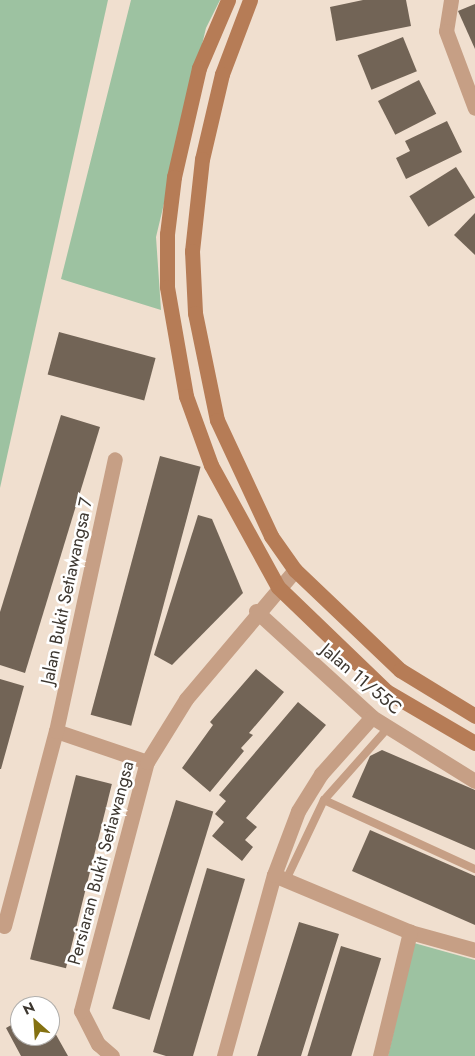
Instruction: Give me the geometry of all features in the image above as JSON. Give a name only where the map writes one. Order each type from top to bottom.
[{"type":"street","points":[[228,0],[199,68],[174,177],[167,287],[186,396],[196,427],[255,552],[278,587],[386,691],[475,744]]},
{"type":"street","points":[[250,0],[222,74],[202,158],[192,251],[194,312],[208,387],[231,456],[272,536],[295,570],[400,670],[475,716]]},
{"type":"street","points":[[451,0],[446,31],[475,108]]},
{"type":"street","name":"Jalan Bukit Setiawangsa 7","points":[[4,926],[56,731],[115,459]]},
{"type":"street","name":"Persiaran Bukit Setiawangsa","points":[[112,1056],[98,1044],[81,1011],[147,762],[186,698],[256,612],[295,570]]},
{"type":"street","name":"Jalan 11/55C","points":[[256,612],[372,717],[475,781]]},
{"type":"street","points":[[224,1056],[280,878],[298,811],[321,774],[372,717]]},
{"type":"street","points":[[56,731],[147,762]]},
{"type":"street","points":[[280,878],[410,932],[475,950]]},
{"type":"street","points":[[380,1056],[410,932]]},
{"type":"lane","points":[[280,878],[324,800],[388,728]]},
{"type":"lane","points":[[324,800],[475,869]]},
{"type":"green space","points":[[0,0],[108,0],[0,488]]},
{"type":"green space","points":[[131,0],[220,0],[206,28],[156,237],[161,310],[61,279]]},
{"type":"green space","points":[[414,943],[475,960],[475,1056],[388,1056]]},
{"type":"building","points":[[363,0],[406,0],[411,26],[336,41],[330,7]]},
{"type":"building","points":[[475,4],[475,49],[458,11]]},
{"type":"building","points":[[403,37],[417,71],[371,90],[358,55]]},
{"type":"building","points":[[419,80],[436,114],[395,135],[378,101]]},
{"type":"building","points":[[447,121],[462,152],[406,179],[396,158],[410,151],[405,141]]},
{"type":"building","points":[[456,167],[475,198],[428,227],[409,196]]},
{"type":"building","points":[[475,213],[475,255],[454,235]]},
{"type":"building","points":[[59,332],[156,358],[144,400],[48,375]]},
{"type":"building","points":[[61,415],[100,427],[25,673],[0,665],[0,612]]},
{"type":"building","points":[[160,456],[201,467],[131,726],[91,715]]},
{"type":"building","points":[[198,515],[212,519],[243,593],[172,665],[154,655]]},
{"type":"building","points":[[256,669],[284,692],[249,733],[253,735],[241,748],[244,751],[210,792],[182,768],[213,725],[210,722]]},
{"type":"building","points":[[0,679],[24,686],[1,769],[0,769]]},
{"type":"building","points":[[298,702],[326,725],[246,818],[257,827],[245,840],[253,847],[242,861],[212,836],[224,822],[215,814],[226,801],[219,795]]},
{"type":"building","points":[[382,750],[475,790],[475,850],[352,797],[370,756]]},
{"type":"building","points":[[76,775],[112,784],[66,968],[30,959]]},
{"type":"building","points":[[176,800],[213,811],[150,1020],[112,1008]]},
{"type":"building","points":[[370,830],[475,876],[475,925],[352,871]]},
{"type":"building","points":[[207,868],[245,879],[193,1056],[166,1056],[153,1052]]},
{"type":"building","points":[[299,922],[339,934],[301,1056],[257,1056]]},
{"type":"building","points":[[341,946],[381,958],[351,1056],[307,1056]]},
{"type":"building","points":[[10,1026],[10,1035],[6,1028]]},
{"type":"building","points":[[60,1042],[68,1056],[21,1056],[16,1046],[60,1046]]}]
